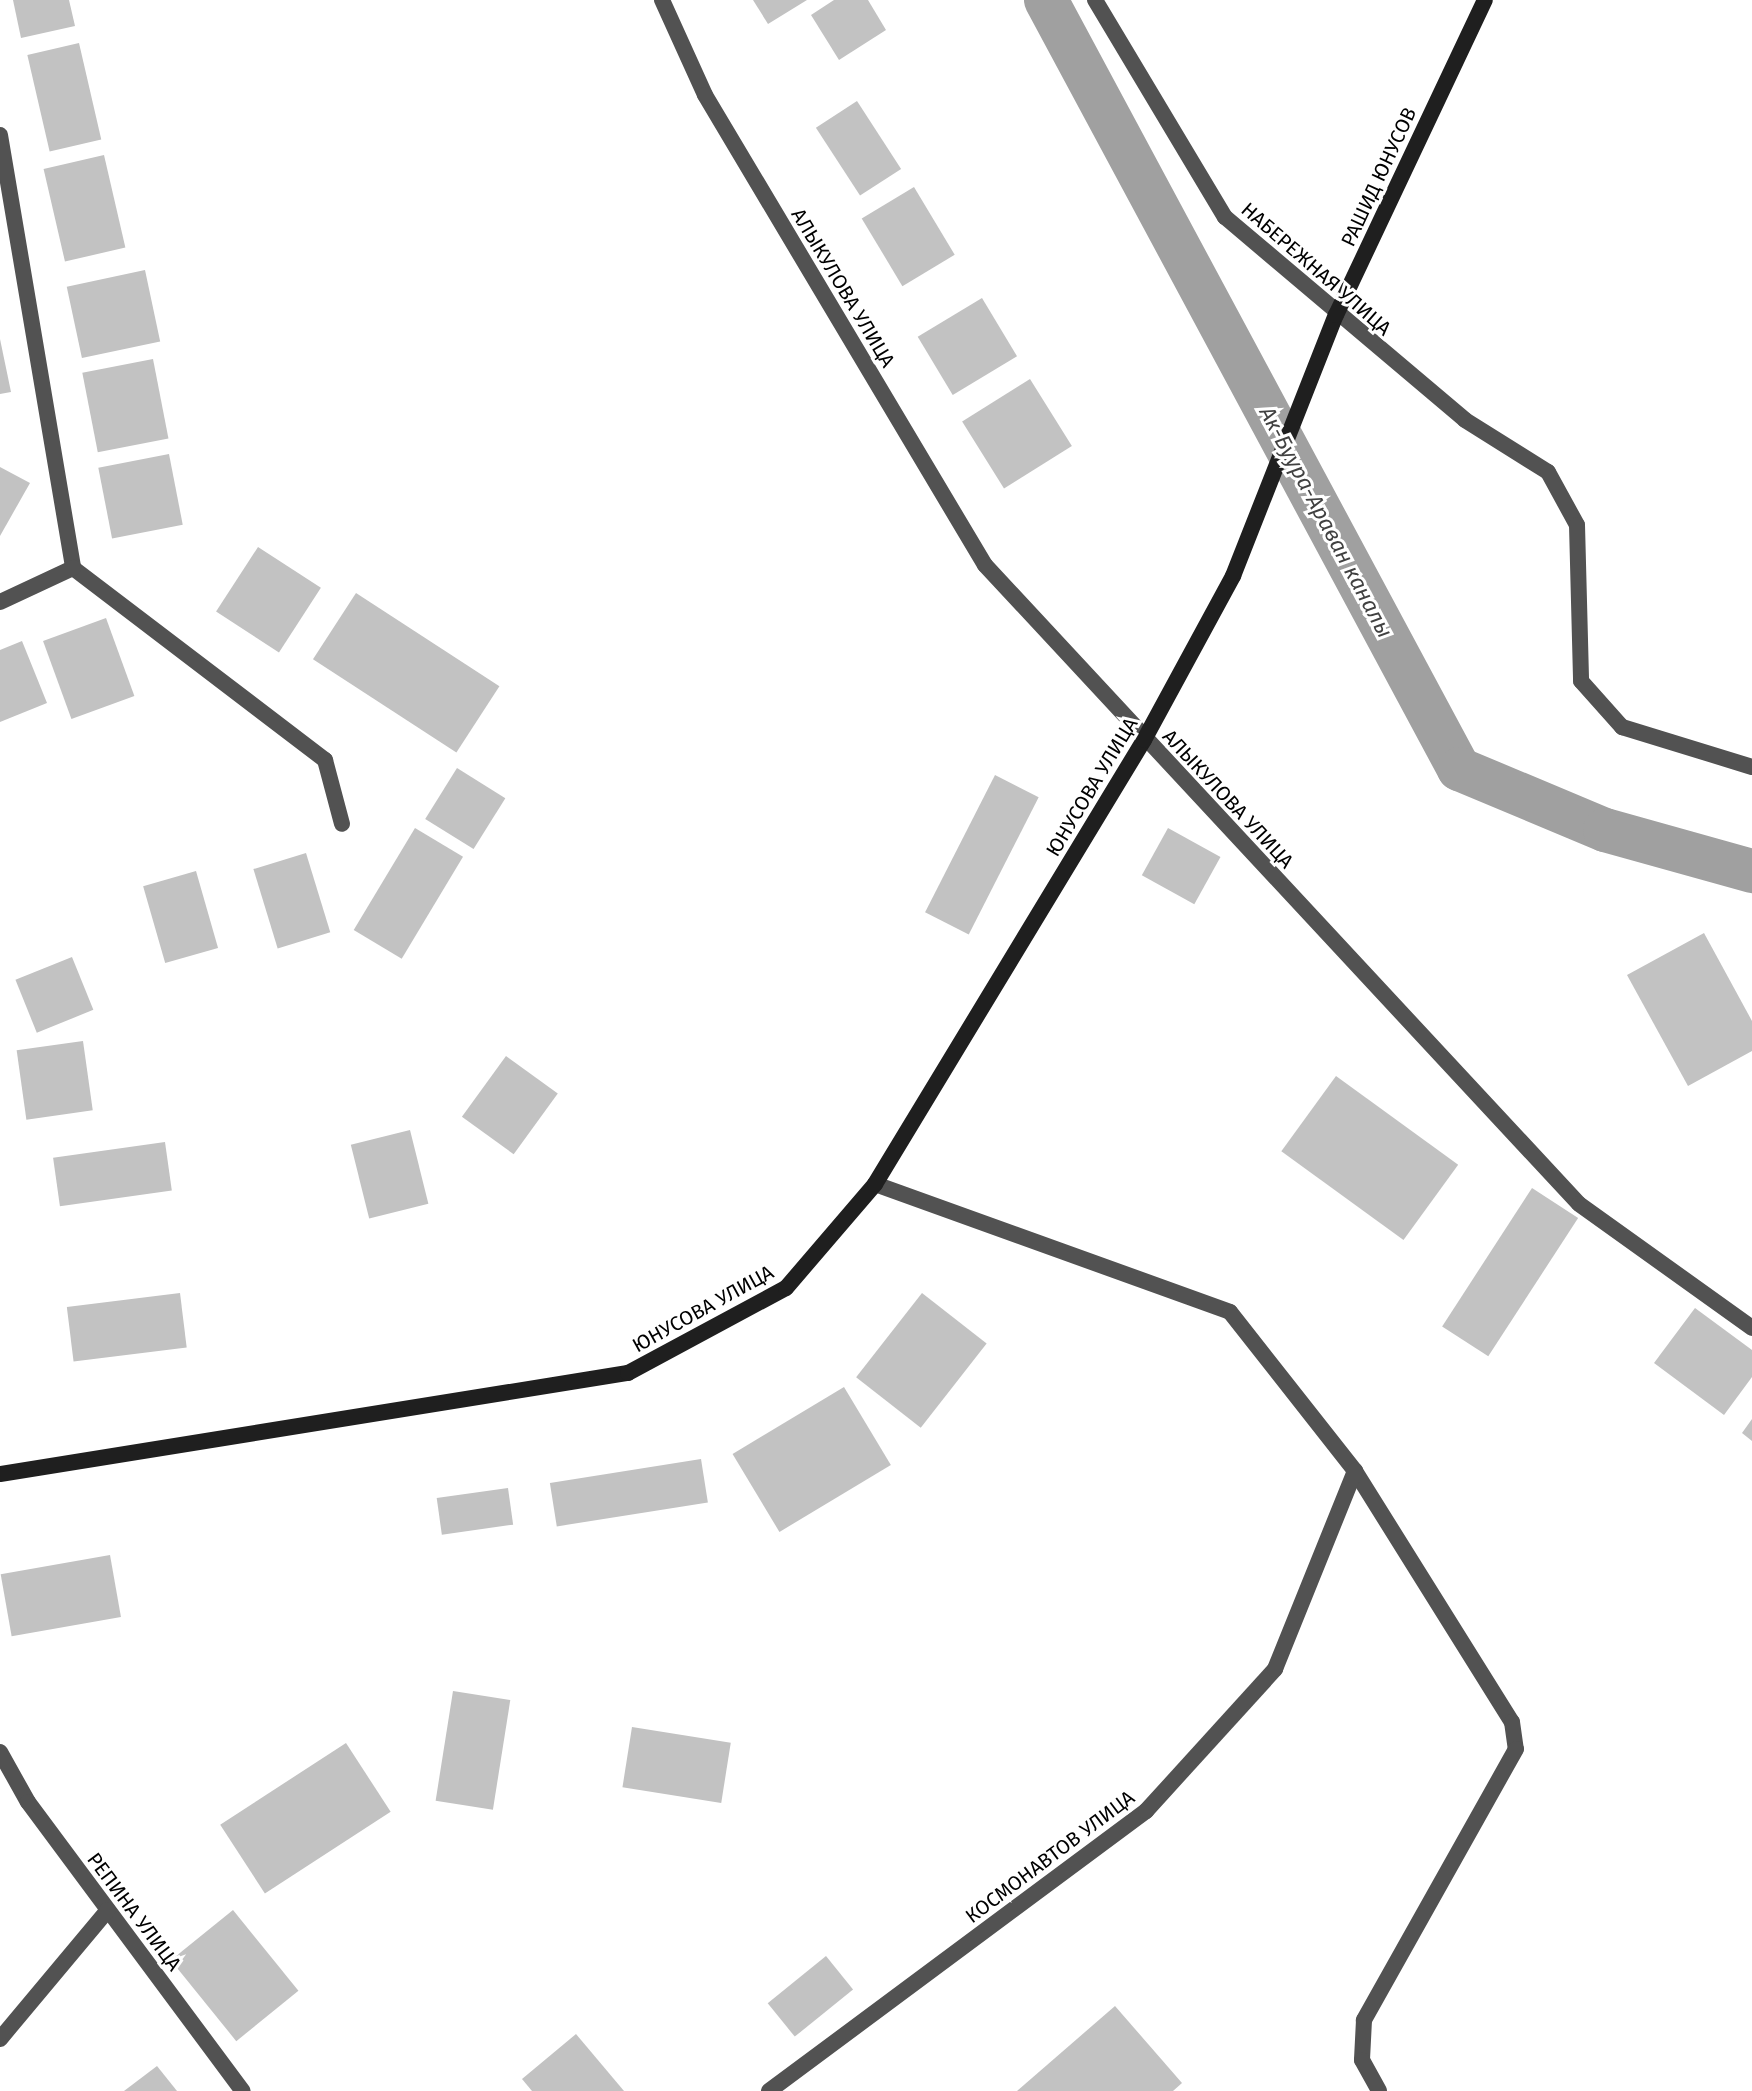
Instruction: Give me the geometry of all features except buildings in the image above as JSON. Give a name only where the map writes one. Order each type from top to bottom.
[{"type":"main road","name":"РАШИД ЮНУСОВ","points":[[1315,373],[1336,315],[1485,0]]},
{"type":"main road","name":"ЮНУСОВА УЛИЦА","points":[[0,1474],[628,1373],[786,1288],[875,1184],[1144,740],[1233,576],[1315,373]]},
{"type":"street","name":"АЛЫКУЛОВА УЛИЦА","points":[[662,0],[705,95],[985,565],[1144,740],[1579,1204],[1752,1328]]},
{"type":"street","name":"НАБЕРЕЖНАЯ УЛИЦА","points":[[1095,0],[1225,217],[1336,315],[1465,420],[1548,472],[1577,525],[1581,681],[1622,727],[1752,767]]},
{"type":"street","points":[[0,135],[73,568],[325,760],[342,824]]},
{"type":"street","points":[[0,602],[73,568]]},
{"type":"street","points":[[875,1184],[1230,1312],[1355,1471],[1516,1734],[1516,1749],[1364,2020],[1362,2060],[1379,2091]]},
{"type":"street","name":"КОСМОНАВТОВ УЛИЦА","points":[[769,2091],[1146,1811],[1275,1669],[1355,1471]]},
{"type":"street","name":"РЕПИНА УЛИЦА","points":[[0,1752],[108,1910],[243,2091]]},
{"type":"street","points":[[0,2039],[108,1910]]},
{"type":"waterway","name":"Ак-Буура-Араван каналы","points":[[1046,0],[1459,769],[1605,830],[1752,871]]}]
